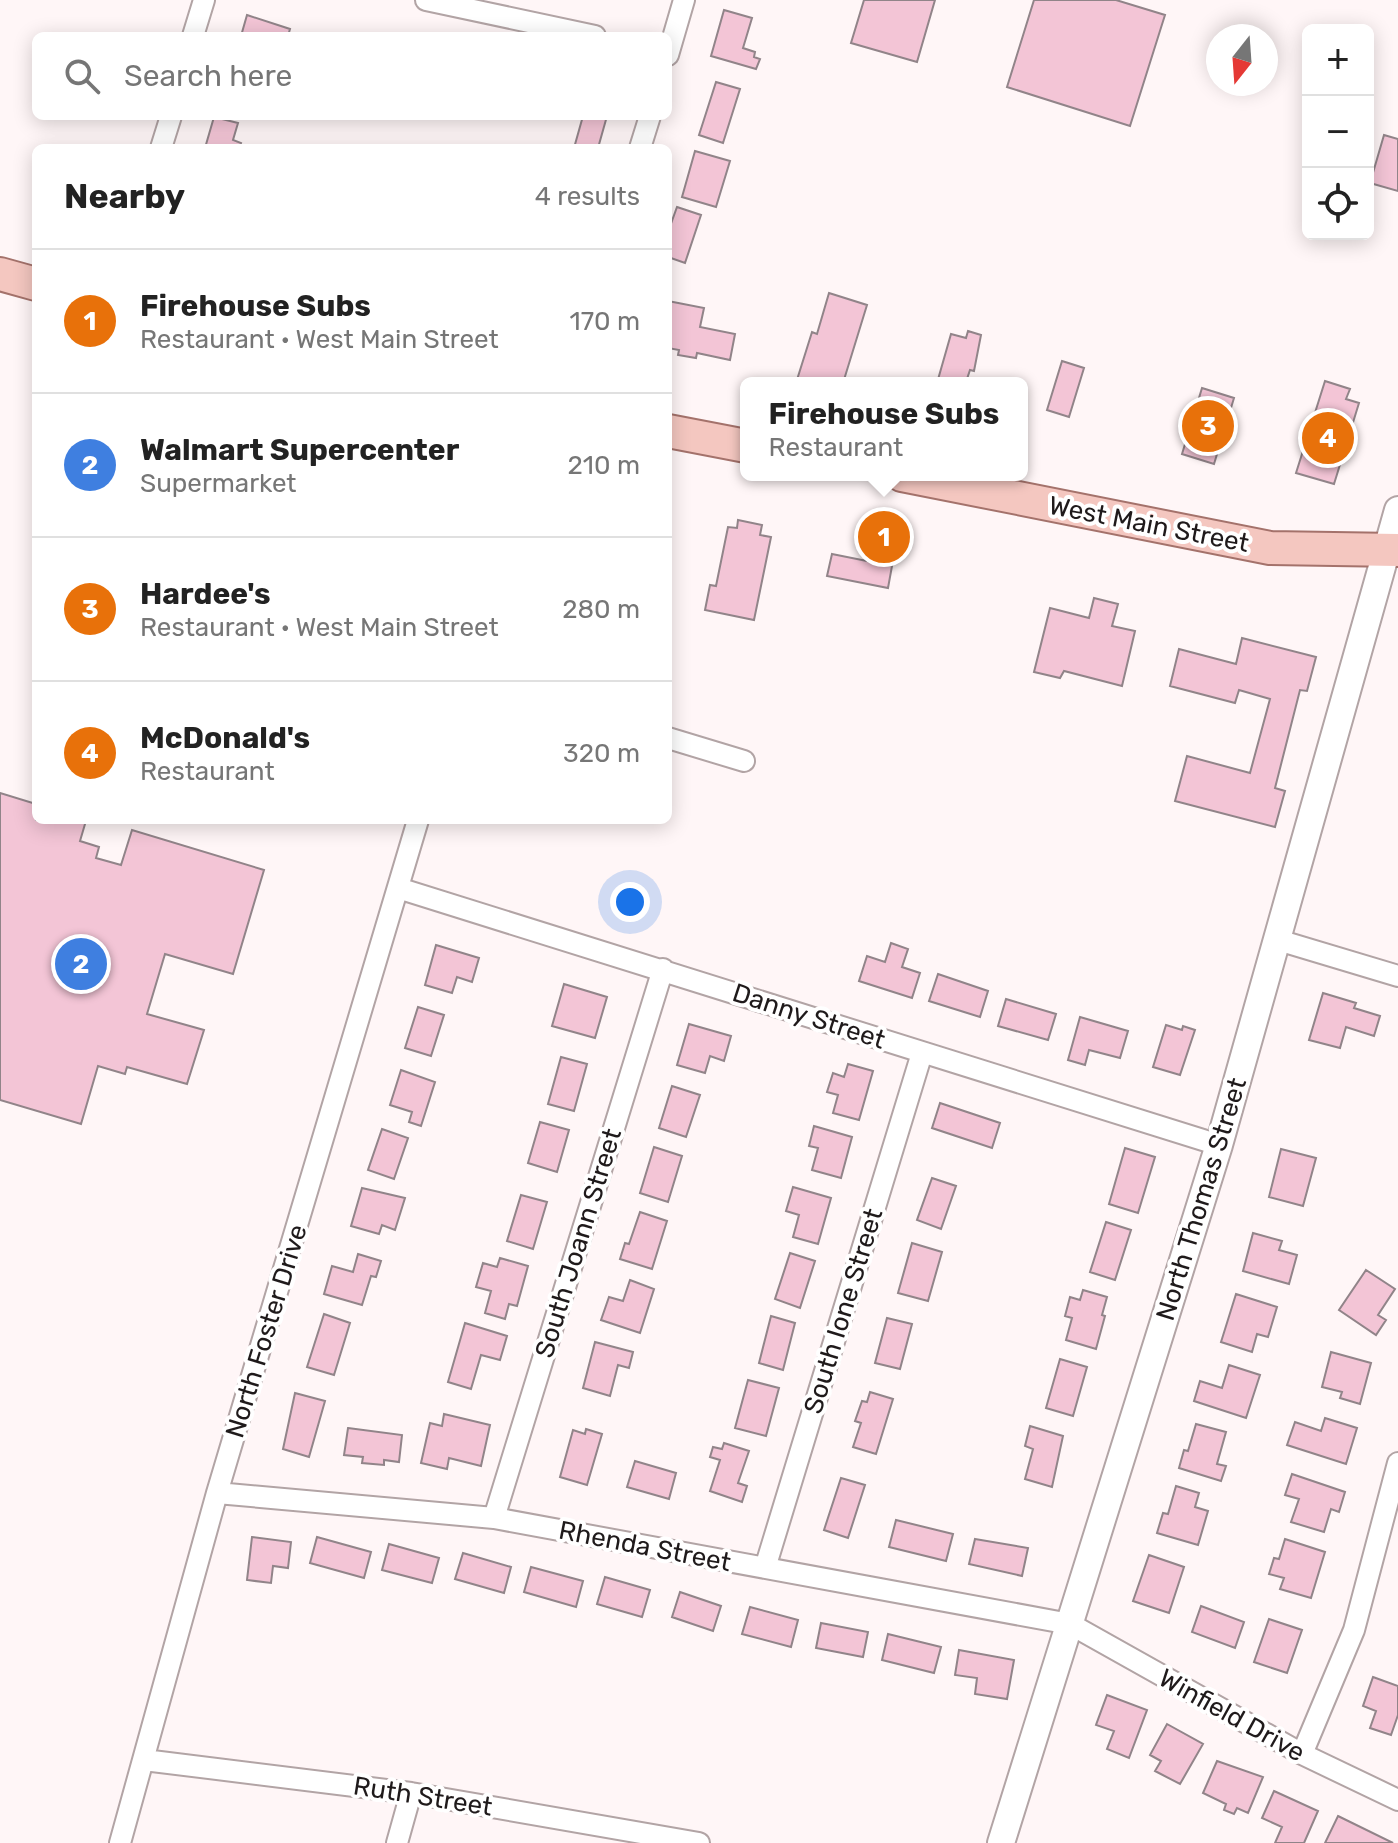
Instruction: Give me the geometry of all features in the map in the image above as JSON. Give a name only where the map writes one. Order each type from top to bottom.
[{"type":"main road","points":[[0,274],[32,283]]},
{"type":"main road","points":[[672,432],[740,445]]},
{"type":"main road","name":"West Main Street","points":[[932,481],[1270,548],[1392,550]]},
{"type":"street","points":[[194,32],[204,0]]},
{"type":"street","points":[[426,0],[576,32]]},
{"type":"street","points":[[672,40],[684,0]]},
{"type":"street","points":[[162,144],[170,120]]},
{"type":"street","points":[[641,144],[649,120]]},
{"type":"street","name":"North Thomas Street","points":[[1001,1843],[1219,1145],[1392,550],[1398,510]]},
{"type":"street","points":[[672,739],[744,761]]},
{"type":"street","name":"North Foster Drive","points":[[120,1843],[217,1493],[417,824]]},
{"type":"street","name":"Danny Street","points":[[398,888],[1219,1145]]},
{"type":"street","points":[[1278,940],[1398,976]]},
{"type":"street","name":"South Joann Street","points":[[494,1518],[663,969]]},
{"type":"street","name":"South Ione Street","points":[[765,1568],[922,1053]]},
{"type":"street","points":[[1302,1754],[1354,1630],[1398,1463]]},
{"type":"street","name":"Rhenda Street","points":[[217,1493],[494,1518],[1070,1624]]},
{"type":"street","name":"Winfield Drive","points":[[1070,1624],[1302,1754],[1398,1800]]},
{"type":"street","name":"Ruth Street","points":[[144,1760],[411,1793],[690,1842]]},
{"type":"street","points":[[397,1843],[411,1793]]},
{"type":"building","points":[[864,0],[935,0],[917,62],[851,43]]},
{"type":"building","points":[[1034,0],[1116,0],[1165,15],[1130,126],[1007,87]]},
{"type":"building","points":[[724,10],[752,18],[743,48],[755,52],[754,57],[760,59],[756,69],[711,56]]},
{"type":"building","points":[[247,15],[290,29],[289,32],[242,32]]},
{"type":"building","points":[[716,82],[740,89],[723,143],[699,135]]},
{"type":"building","points":[[213,120],[238,123],[233,140],[241,144],[206,144]]},
{"type":"building","points":[[582,120],[606,120],[599,144],[575,144]]},
{"type":"building","points":[[1384,135],[1398,139],[1398,191],[1374,184],[1374,169]]},
{"type":"building","points":[[695,151],[730,161],[716,207],[682,197]]},
{"type":"building","points":[[677,207],[701,215],[685,263],[672,258],[672,221]]},
{"type":"building","points":[[829,293],[867,305],[845,377],[798,377],[812,332],[817,334]]},
{"type":"building","points":[[672,302],[704,308],[700,327],[735,334],[730,360],[697,353],[696,358],[678,355],[679,350],[672,349]]},
{"type":"building","points":[[968,331],[981,335],[974,371],[970,370],[968,377],[939,377],[951,334],[966,338]]},
{"type":"building","points":[[1062,361],[1084,368],[1069,417],[1047,410]]},
{"type":"building","points":[[1325,381],[1350,389],[1346,399],[1359,403],[1334,484],[1296,473]]},
{"type":"building","points":[[1202,388],[1234,398],[1214,464],[1182,454]]},
{"type":"building","points":[[738,520],[762,525],[760,535],[771,537],[754,620],[705,610],[710,585],[716,586],[728,527],[737,528]]},
{"type":"building","points":[[832,554],[892,566],[888,588],[827,576]]},
{"type":"building","points":[[1094,598],[1118,604],[1112,626],[1135,631],[1122,686],[1064,671],[1060,678],[1034,672],[1050,608],[1089,618]]},
{"type":"building","points":[[1242,638],[1316,657],[1307,691],[1300,690],[1275,788],[1285,791],[1275,827],[1175,801],[1187,756],[1250,773],[1270,699],[1239,690],[1235,703],[1170,686],[1179,649],[1236,664]]},
{"type":"building","points":[[0,793],[32,803],[32,824],[85,824],[80,841],[99,847],[96,858],[121,865],[132,830],[264,870],[233,974],[165,954],[147,1014],[204,1030],[187,1084],[127,1067],[125,1074],[98,1066],[81,1124],[0,1100]]},
{"type":"building","points":[[891,943],[908,949],[902,967],[920,973],[912,998],[859,981],[867,956],[885,962]]},
{"type":"building","points":[[436,945],[479,958],[472,982],[457,977],[452,993],[425,985]]},
{"type":"building","points":[[938,974],[988,991],[980,1017],[929,1001]]},
{"type":"building","points":[[564,984],[607,997],[595,1038],[552,1026]]},
{"type":"building","points":[[1323,993],[1356,1003],[1354,1008],[1380,1016],[1374,1036],[1346,1027],[1340,1048],[1309,1040]]},
{"type":"building","points":[[1006,999],[1056,1014],[1048,1040],[998,1026]]},
{"type":"building","points":[[418,1007],[444,1015],[431,1056],[405,1048]]},
{"type":"building","points":[[1080,1017],[1128,1031],[1120,1058],[1089,1050],[1085,1065],[1068,1060]]},
{"type":"building","points":[[689,1024],[731,1036],[724,1061],[710,1056],[705,1073],[677,1065]]},
{"type":"building","points":[[1166,1025],[1195,1030],[1180,1075],[1153,1067]]},
{"type":"building","points":[[561,1057],[587,1064],[574,1111],[548,1104]]},
{"type":"building","points":[[848,1064],[873,1071],[859,1120],[833,1113],[838,1095],[827,1092],[833,1073],[844,1077]]},
{"type":"building","points":[[401,1070],[435,1082],[421,1126],[409,1122],[412,1112],[390,1105]]},
{"type":"building","points":[[672,1086],[700,1095],[686,1137],[659,1128]]},
{"type":"building","points":[[940,1103],[1000,1123],[992,1148],[932,1128]]},
{"type":"building","points":[[540,1122],[569,1130],[557,1172],[528,1163]]},
{"type":"building","points":[[814,1126],[852,1137],[841,1178],[812,1170],[818,1148],[809,1146]]},
{"type":"building","points":[[382,1129],[408,1138],[394,1179],[368,1170]]},
{"type":"building","points":[[654,1147],[682,1156],[668,1202],[640,1193]]},
{"type":"building","points":[[1125,1148],[1155,1157],[1138,1213],[1109,1204]]},
{"type":"building","points":[[1281,1149],[1316,1158],[1303,1206],[1269,1197]]},
{"type":"building","points":[[932,1178],[956,1186],[941,1229],[917,1220]]},
{"type":"building","points":[[793,1187],[831,1198],[818,1244],[793,1237],[799,1215],[786,1211]]},
{"type":"building","points":[[362,1188],[405,1198],[395,1230],[382,1225],[379,1234],[351,1226]]},
{"type":"building","points":[[521,1195],[547,1202],[533,1249],[507,1241]]},
{"type":"building","points":[[640,1212],[667,1221],[652,1269],[620,1259],[625,1243],[629,1244]]},
{"type":"building","points":[[1106,1222],[1131,1230],[1115,1280],[1090,1272]]},
{"type":"building","points":[[1253,1233],[1282,1241],[1279,1250],[1297,1255],[1289,1284],[1243,1271]]},
{"type":"building","points":[[912,1243],[942,1252],[928,1301],[898,1293]]},
{"type":"building","points":[[790,1253],[815,1261],[800,1308],[775,1299]]},
{"type":"building","points":[[358,1254],[381,1261],[376,1277],[371,1276],[362,1305],[324,1294],[332,1266],[353,1272]]},
{"type":"building","points":[[500,1258],[528,1266],[517,1306],[509,1304],[505,1319],[485,1313],[491,1291],[476,1287],[483,1263],[497,1267]]},
{"type":"building","points":[[1366,1270],[1395,1289],[1378,1315],[1386,1320],[1376,1335],[1339,1310]]},
{"type":"building","points":[[630,1280],[654,1289],[640,1333],[601,1320],[609,1297],[623,1301]]},
{"type":"building","points":[[1083,1290],[1107,1297],[1096,1349],[1066,1340],[1072,1318],[1065,1316],[1070,1297],[1080,1300]]},
{"type":"building","points":[[1236,1294],[1277,1307],[1268,1337],[1257,1334],[1252,1352],[1221,1342]]},
{"type":"building","points":[[324,1314],[350,1323],[334,1375],[307,1367]]},
{"type":"building","points":[[771,1316],[795,1323],[783,1370],[759,1363]]},
{"type":"building","points":[[887,1318],[912,1324],[900,1369],[875,1363]]},
{"type":"building","points":[[465,1323],[507,1336],[500,1360],[481,1355],[471,1389],[448,1382]]},
{"type":"building","points":[[595,1342],[633,1352],[629,1368],[618,1365],[610,1396],[583,1388]]},
{"type":"building","points":[[1331,1352],[1371,1363],[1360,1404],[1340,1398],[1342,1392],[1322,1387]]},
{"type":"building","points":[[1060,1359],[1087,1367],[1073,1416],[1046,1408]]},
{"type":"building","points":[[1229,1365],[1260,1375],[1246,1418],[1194,1401],[1200,1381],[1222,1388]]},
{"type":"building","points":[[748,1380],[779,1388],[766,1436],[735,1428]]},
{"type":"building","points":[[870,1392],[893,1399],[876,1454],[853,1447],[861,1423],[855,1421],[862,1401],[867,1402]]},
{"type":"building","points":[[295,1393],[325,1401],[309,1457],[283,1449]]},
{"type":"building","points":[[444,1414],[490,1425],[481,1466],[449,1458],[447,1469],[421,1463],[430,1423],[442,1426]]},
{"type":"building","points":[[1325,1418],[1357,1428],[1346,1464],[1287,1445],[1295,1422],[1321,1431]]},
{"type":"building","points":[[1196,1424],[1226,1432],[1217,1464],[1226,1466],[1221,1481],[1179,1468]]},
{"type":"building","points":[[1030,1426],[1063,1436],[1052,1487],[1025,1479],[1033,1449],[1025,1446]]},
{"type":"building","points":[[348,1428],[402,1435],[399,1462],[384,1460],[384,1465],[362,1463],[363,1457],[344,1455]]},
{"type":"building","points":[[586,1429],[602,1434],[587,1485],[560,1477],[573,1430],[585,1434]]},
{"type":"building","points":[[724,1443],[749,1451],[738,1483],[747,1486],[742,1502],[710,1491],[720,1460],[710,1457],[713,1447],[722,1449]]},
{"type":"building","points":[[635,1461],[676,1473],[669,1499],[627,1487]]},
{"type":"building","points":[[1292,1474],[1345,1492],[1339,1512],[1331,1509],[1324,1532],[1291,1522],[1299,1499],[1285,1495]]},
{"type":"building","points":[[841,1478],[865,1485],[848,1538],[824,1530]]},
{"type":"building","points":[[1176,1486],[1199,1493],[1195,1507],[1208,1511],[1198,1545],[1157,1533],[1163,1513],[1168,1514]]},
{"type":"building","points":[[896,1520],[953,1534],[946,1561],[889,1547]]},
{"type":"building","points":[[252,1537],[291,1542],[288,1568],[273,1566],[271,1583],[247,1580]]},
{"type":"building","points":[[317,1537],[371,1552],[364,1578],[310,1563]]},
{"type":"building","points":[[975,1539],[1028,1548],[1022,1576],[969,1564]]},
{"type":"building","points":[[1285,1539],[1325,1552],[1311,1598],[1280,1589],[1284,1578],[1269,1574],[1274,1558],[1279,1559]]},
{"type":"building","points":[[389,1544],[439,1558],[432,1583],[382,1570]]},
{"type":"building","points":[[463,1553],[511,1567],[504,1593],[455,1579]]},
{"type":"building","points":[[1149,1555],[1184,1567],[1169,1613],[1133,1601]]},
{"type":"building","points":[[531,1567],[583,1581],[576,1607],[524,1592]]},
{"type":"building","points":[[605,1577],[650,1590],[642,1617],[597,1604]]},
{"type":"building","points":[[680,1592],[721,1606],[713,1631],[672,1617]]},
{"type":"building","points":[[1201,1606],[1244,1622],[1235,1648],[1192,1632]]},
{"type":"building","points":[[750,1607],[798,1620],[791,1647],[742,1634]]},
{"type":"building","points":[[1269,1619],[1302,1630],[1287,1673],[1254,1662]]},
{"type":"building","points":[[821,1623],[868,1632],[863,1657],[816,1648]]},
{"type":"building","points":[[888,1634],[941,1647],[934,1673],[882,1660]]},
{"type":"building","points":[[959,1650],[1014,1660],[1007,1699],[975,1694],[977,1678],[955,1675]]},
{"type":"building","points":[[1373,1677],[1398,1686],[1398,1715],[1391,1735],[1370,1728],[1376,1711],[1363,1706]]},
{"type":"building","points":[[1107,1695],[1147,1710],[1129,1758],[1107,1749],[1114,1731],[1096,1725]]},
{"type":"building","points":[[1167,1724],[1203,1744],[1180,1784],[1155,1771],[1161,1761],[1150,1755]]},
{"type":"building","points":[[1217,1761],[1263,1777],[1248,1813],[1237,1808],[1234,1814],[1224,1810],[1226,1804],[1203,1793]]},
{"type":"building","points":[[1274,1791],[1318,1811],[1304,1843],[1275,1843],[1282,1827],[1262,1818]]},
{"type":"building","points":[[1338,1816],[1393,1843],[1325,1843]]},
{"type":"place","name":"Hardee's","points":[[1208,426]]},
{"type":"place","name":"McDonald's","points":[[1328,438]]},
{"type":"place","name":"Firehouse Subs","points":[[884,537]]},
{"type":"place","name":"Walmart Supercenter","points":[[81,964]]}]
